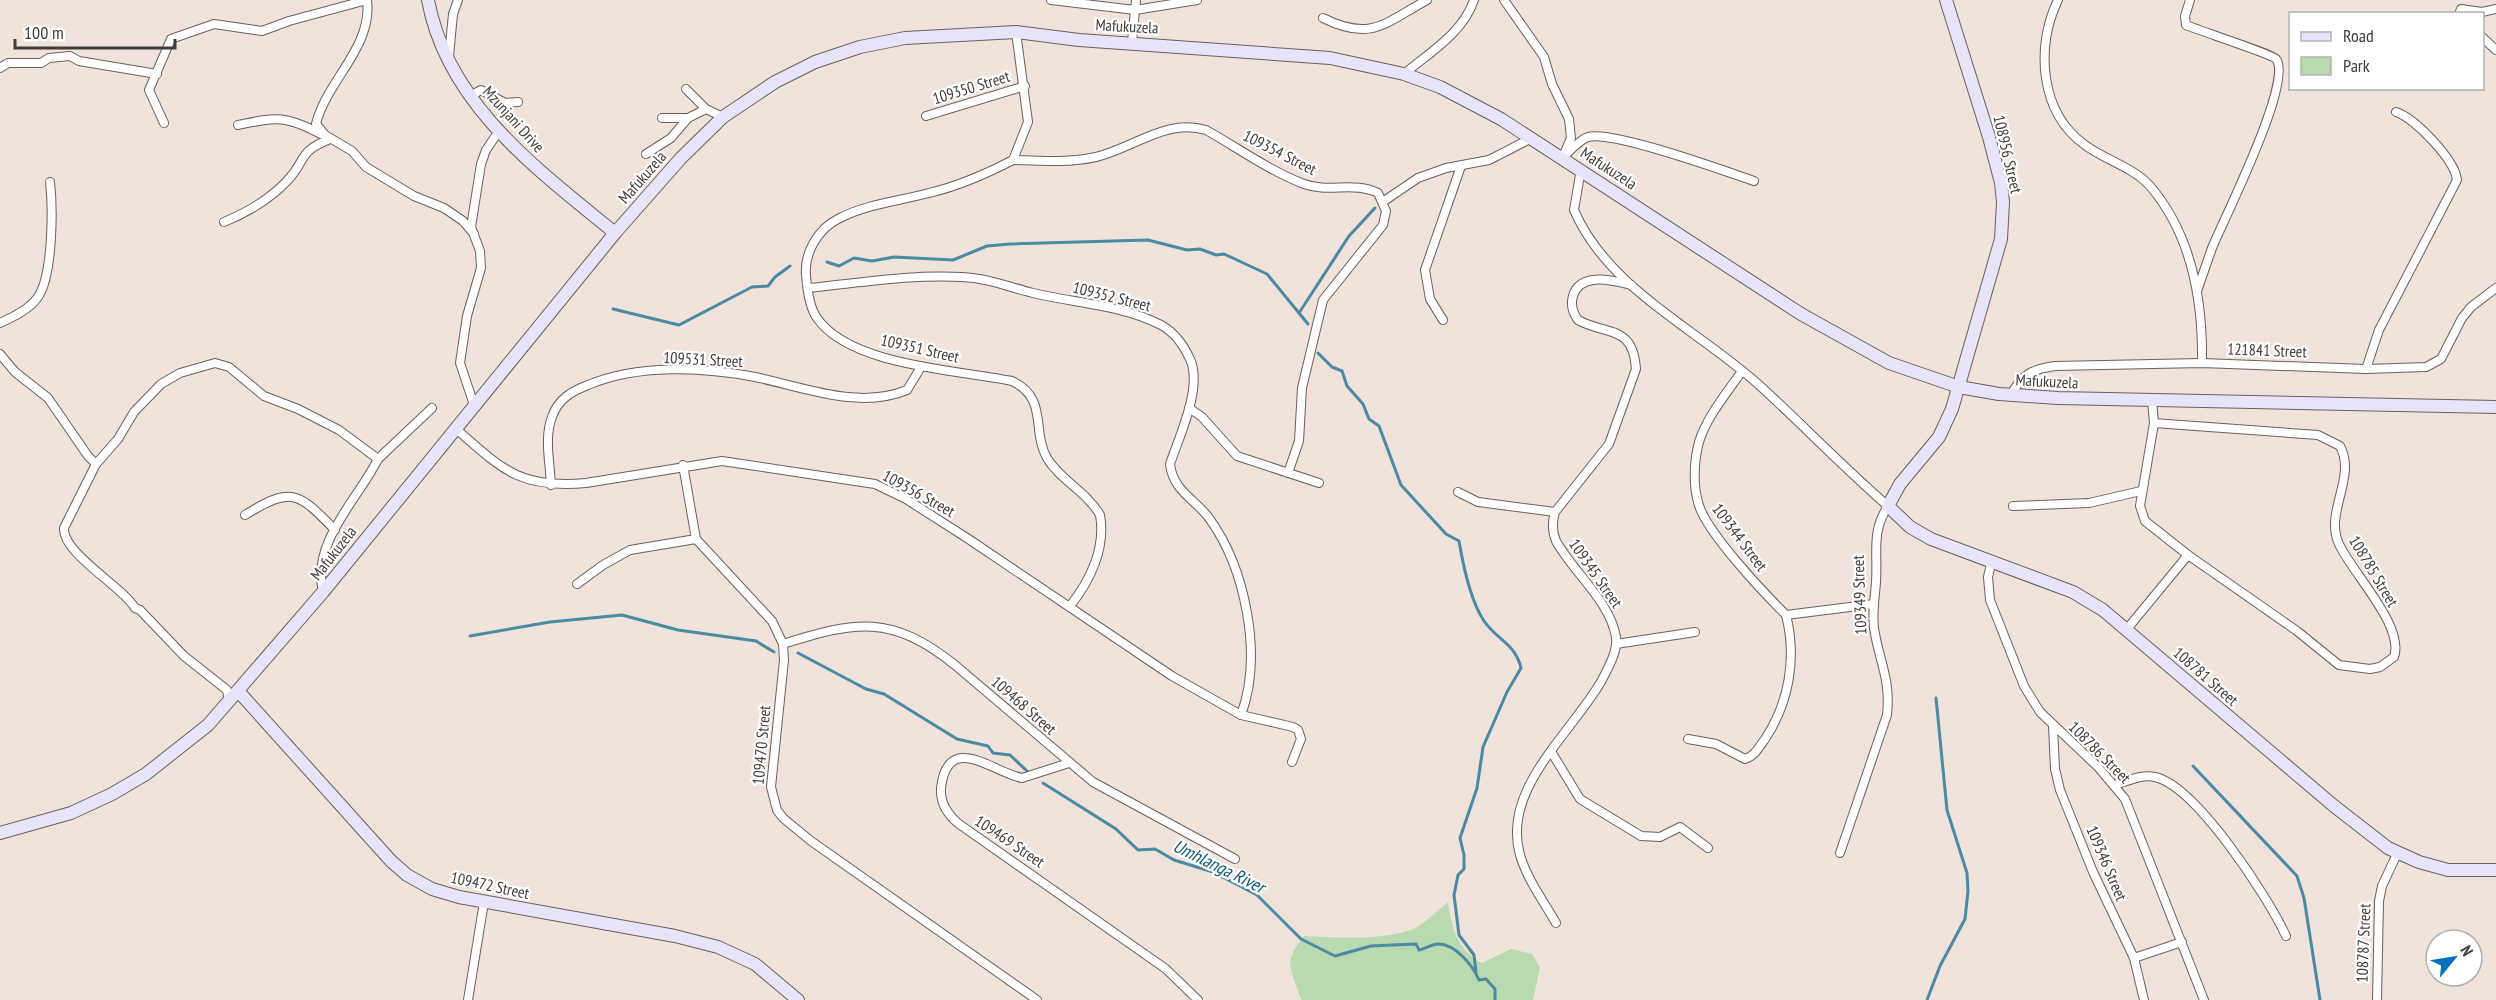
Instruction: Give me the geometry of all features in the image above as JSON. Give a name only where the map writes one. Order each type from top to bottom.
[{"type":"main road","name":"Mzunjani Drive","points":[[428,0],[432,18],[449,60],[470,96],[499,131],[555,184],[615,233]]},
{"type":"main road","name":"108956 Street","points":[[1946,0],[1989,137],[2003,202],[2001,239],[1996,264],[1959,387]]},
{"type":"main road","name":"Mafukuzela","points":[[0,833],[71,813],[121,789],[188,744],[239,692],[323,592],[615,233],[681,158],[723,117],[783,77],[815,62],[860,47],[905,38],[1016,32],[1330,58],[1404,74],[1440,87],[1532,138],[1748,280],[1845,340],[1898,367],[1959,387],[2010,396],[2496,407]]},
{"type":"main road","name":"109349 Street","points":[[1888,506],[1900,484],[1939,438],[1959,387]]},
{"type":"main road","name":"108781 Street","points":[[1888,506],[1910,527],[1931,539],[1991,564],[2073,592],[2103,610],[2334,806],[2397,854],[2448,870],[2496,870]]},
{"type":"main road","name":"109472 Street","points":[[239,692],[365,833],[407,875],[432,889],[484,902],[675,936],[718,947],[755,964],[798,1000]]},
{"type":"street","points":[[164,123],[149,90],[171,39],[214,24],[262,32],[289,21],[367,0],[369,12],[356,50],[330,89],[318,115],[316,124],[330,139]]},
{"type":"street","points":[[449,60],[453,14],[458,0]]},
{"type":"street","points":[[1051,0],[1135,10],[1197,0]]},
{"type":"street","points":[[1132,42],[1136,0]]},
{"type":"street","points":[[1323,18],[1351,30],[1372,29],[1427,0]]},
{"type":"street","points":[[1404,74],[1453,34],[1465,20],[1474,0]]},
{"type":"street","points":[[1504,0],[1544,57],[1552,84],[1569,119],[1571,138],[1563,157]]},
{"type":"street","points":[[2058,0],[2047,26],[2045,54],[2048,86],[2057,115],[2071,135],[2085,146],[2138,175],[2151,188],[2175,222],[2183,240],[2197,292],[2202,363]]},
{"type":"street","points":[[2190,0],[2185,16],[2186,25],[2240,46],[2272,55],[2281,72],[2271,111],[2212,248],[2197,292]]},
{"type":"street","points":[[2460,12],[2461,9],[2482,12]]},
{"type":"street","points":[[1013,160],[1028,122],[1016,32]]},
{"type":"street","points":[[2484,39],[2496,50]]},
{"type":"street","points":[[0,68],[8,63],[41,63],[49,58],[70,56],[79,61],[157,74]]},
{"type":"street","name":"109350 Street","points":[[926,116],[1025,86]]},
{"type":"street","points":[[686,89],[706,109],[723,117]]},
{"type":"street","points":[[470,96],[481,90],[505,103],[518,102]]},
{"type":"street","points":[[646,154],[671,138],[688,118],[706,109]]},
{"type":"street","points":[[2366,369],[2379,330],[2456,184],[2456,172],[2439,149],[2410,118],[2396,112]]},
{"type":"street","points":[[237,125],[283,118],[295,121],[351,151],[366,167],[381,177],[414,196],[444,208],[463,221],[474,234]]},
{"type":"street","points":[[662,118],[688,118]]},
{"type":"street","name":"109354 Street","points":[[1013,160],[1079,160],[1100,156],[1175,126],[1191,126],[1206,130],[1306,185],[1370,189],[1384,201]]},
{"type":"street","points":[[474,405],[460,363],[467,316],[481,268],[480,251],[471,226],[481,164],[486,150],[499,131]]},
{"type":"street","points":[[1563,157],[1583,140],[1599,136],[1665,152],[1754,181]]},
{"type":"street","points":[[1288,473],[1299,441],[1302,388],[1323,300],[1383,225],[1386,211],[1384,201],[1418,178],[1446,168],[1489,160],[1532,138]]},
{"type":"street","points":[[224,222],[255,208],[288,180],[306,152],[330,139]]},
{"type":"street","name":"109351 Street","points":[[1013,160],[953,187],[894,200],[836,220],[819,236],[806,261],[808,288],[815,316],[837,337],[885,358],[921,367],[1012,381],[1029,394],[1036,407],[1046,456],[1096,507],[1101,522],[1100,546],[1093,569],[1086,585],[1070,606]]},
{"type":"street","points":[[1443,320],[1430,299],[1425,270],[1461,166]]},
{"type":"street","points":[[1581,170],[1574,210],[1592,243],[1632,285],[1742,371],[1888,506]]},
{"type":"street","points":[[0,323],[33,304],[41,293],[50,248],[53,212],[50,182]]},
{"type":"street","name":"109352 Street","points":[[808,288],[899,279],[976,278],[1140,315],[1168,329],[1191,360],[1194,372],[1189,408],[1170,464],[1171,474],[1181,492],[1213,524],[1242,586],[1250,676],[1241,715]]},
{"type":"street","points":[[1458,492],[1487,504],[1555,512],[1609,444],[1636,369],[1635,356],[1626,339],[1614,330],[1578,320],[1571,304],[1571,297],[1577,288],[1594,279],[1632,285]]},
{"type":"street","name":"121841 Street","points":[[2010,396],[2025,374],[2040,368],[2202,363],[2413,369],[2432,365],[2441,359],[2466,313],[2482,297],[2496,288]]},
{"type":"street","points":[[0,354],[15,372],[48,398],[96,464]]},
{"type":"street","points":[[230,702],[227,690],[184,656],[140,610],[98,574],[65,538],[64,528],[96,464],[109,452],[134,412],[155,389],[180,374],[214,363],[230,367],[264,396],[298,409],[339,430],[378,459]]},
{"type":"street","name":"109531 Street","points":[[551,485],[548,441],[552,417],[559,402],[572,391],[613,375],[687,370],[727,372],[822,394],[882,397],[907,390],[921,367]]},
{"type":"street","name":"109344 Street","points":[[1742,371],[1707,423],[1699,443],[1696,479],[1698,504],[1705,517],[1749,576],[1786,615]]},
{"type":"street","name":"108785 Street","points":[[2152,401],[2154,423],[2139,506],[2145,521],[2188,555],[2297,631],[2338,664],[2370,669],[2380,667],[2394,657],[2396,645],[2394,634],[2335,534],[2347,465],[2340,446],[2318,435],[2154,423]]},
{"type":"street","points":[[323,592],[319,575],[321,563],[335,530],[378,459],[432,408]]},
{"type":"street","points":[[1189,408],[1202,417],[1237,456],[1319,483]]},
{"type":"street","name":"109356 Street","points":[[455,428],[515,477],[551,485],[586,483],[683,465],[722,461],[875,484],[906,500],[1070,606],[1172,676],[1241,715],[1298,730],[1301,739],[1292,762]]},
{"type":"street","points":[[577,584],[603,565],[630,550],[696,539],[683,465]]},
{"type":"street","points":[[2013,506],[2089,503],[2141,491]]},
{"type":"street","points":[[245,515],[272,498],[289,496],[311,506],[335,530]]},
{"type":"street","name":"109349 Street","points":[[1840,853],[1887,715],[1889,692],[1874,627],[1874,604],[1876,527],[1888,506]]},
{"type":"street","name":"109345 Street","points":[[1555,512],[1552,530],[1556,541],[1608,615],[1613,626],[1616,644]]},
{"type":"street","name":"109470 Street","points":[[696,539],[765,612],[776,627],[783,644],[783,669],[771,787],[777,810],[811,841],[1037,1000]]},
{"type":"street","points":[[2127,629],[2188,555]]},
{"type":"street","name":"108786 Street","points":[[1991,564],[1989,594],[2004,638],[2030,697],[2053,726],[2115,785],[2132,813],[2204,1000]]},
{"type":"street","points":[[1688,739],[1716,744],[1745,759],[1758,749],[1783,708],[1787,694],[1790,645],[1786,615],[1874,604]]},
{"type":"street","name":"109468 Street","points":[[783,644],[849,626],[868,625],[902,632],[955,664],[1069,763],[1118,797],[1235,859]]},
{"type":"street","points":[[1556,923],[1525,869],[1516,829],[1528,784],[1592,698],[1606,671],[1616,644],[1695,632]]},
{"type":"street","name":"109346 Street","points":[[2053,726],[2055,769],[2060,790],[2093,872],[2134,958],[2144,1000]]},
{"type":"street","points":[[1552,753],[1580,799],[1589,806],[1641,836],[1660,837],[1680,827],[1708,848]]},
{"type":"street","name":"109469 Street","points":[[1069,763],[1022,778],[981,760],[968,757],[959,758],[950,766],[943,779],[943,803],[959,825],[1140,950],[1175,977],[1198,1000]]},
{"type":"street","points":[[2115,785],[2147,776],[2166,781],[2178,788],[2225,842],[2270,905],[2286,936]]},
{"type":"street","name":"108787 Street","points":[[2377,1000],[2376,928],[2379,901],[2382,886],[2397,854]]},
{"type":"street","points":[[468,1000],[484,902]]},
{"type":"street","points":[[2134,958],[2182,942]]},
{"type":"green space","points":[[1448,902],[1457,938],[1467,952],[1482,963],[1511,949],[1532,954],[1540,968],[1533,1000],[1302,1000],[1300,997],[1290,965],[1293,953],[1304,936],[1363,937],[1407,931],[1419,926]]},
{"type":"waterway","points":[[1299,313],[1349,236],[1375,208]]},
{"type":"waterway","points":[[827,262],[839,266],[854,258],[872,261],[894,257],[953,260],[987,246],[1148,240],[1187,250],[1200,249],[1216,255],[1224,254],[1267,274],[1308,324]]},
{"type":"waterway","points":[[613,309],[679,325],[752,287],[768,286],[775,277],[790,266]]},
{"type":"waterway","points":[[1318,353],[1332,367],[1342,371],[1347,386],[1363,404],[1369,419],[1379,426],[1401,485],[1446,534],[1459,541],[1468,582],[1479,613],[1489,627],[1515,653],[1521,668],[1507,692],[1483,747],[1477,788],[1460,838],[1464,869],[1458,875],[1454,895],[1459,935],[1474,955],[1476,972]]},
{"type":"waterway","points":[[470,636],[550,622],[622,615],[678,630],[756,641],[774,652]]},
{"type":"waterway","points":[[798,653],[866,689],[884,694],[957,739],[988,746],[993,753],[1010,755],[1027,771]]},
{"type":"waterway","points":[[1927,1000],[1940,966],[1965,919],[1968,891],[1967,873],[1947,810],[1936,698]]},
{"type":"waterway","points":[[2193,766],[2297,876],[2304,898],[2320,1000]]},
{"type":"waterway","name":"Umhlanga River","points":[[1043,783],[1116,829],[1138,850],[1155,849],[1174,860],[1213,872],[1257,895],[1301,939],[1335,956],[1371,946],[1416,944],[1419,950],[1436,944],[1445,945],[1463,957],[1473,968],[1479,980],[1486,979],[1495,989],[1495,1000]]}]
